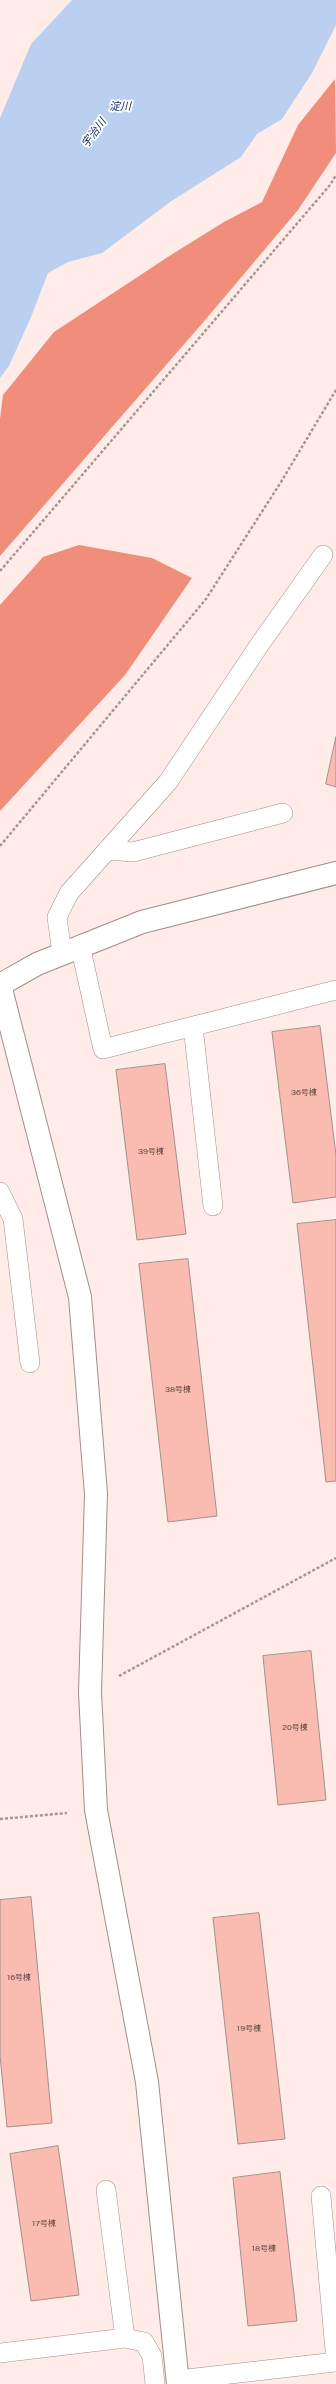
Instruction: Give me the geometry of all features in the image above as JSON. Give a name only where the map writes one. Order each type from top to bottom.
[{"type":"street","points":[[178,2382],[147,2082],[96,1810],[90,1692],[96,1494],[80,1297],[0,985],[37,964],[71,949],[142,922],[336,873]]},
{"type":"lane","points":[[323,555],[260,644],[168,782],[68,893],[57,917],[71,949],[103,1049],[336,990]]},
{"type":"lane","points":[[107,850],[133,852],[283,813]]},
{"type":"lane","points":[[193,1026],[213,1206]]},
{"type":"lane","points":[[0,1192],[13,1219],[30,1363]]},
{"type":"lane","points":[[106,2190],[125,2338]]},
{"type":"lane","points":[[178,2382],[336,2361],[321,2196]]},
{"type":"lane","points":[[0,2353],[125,2338],[144,2342],[152,2356],[155,2384]]},
{"type":"path","points":[[0,571],[325,191],[336,175]]},
{"type":"path","points":[[0,846],[206,599],[281,482],[336,390]]},
{"type":"path","points":[[90,1692],[336,1558]]},
{"type":"path","points":[[0,1819],[96,1810]]},
{"type":"shaded area","points":[[335,79],[336,153],[298,210],[206,319],[0,556],[0,419],[3,395],[54,332],[174,253],[224,222],[262,202],[298,125]]},
{"type":"shaded area","points":[[79,545],[152,558],[192,578],[125,675],[0,811],[0,605],[43,557]]},
{"type":"water","name":"淀川","points":[[72,0],[336,0],[336,25],[312,73],[282,119],[257,134],[241,157],[170,202],[102,253],[68,262],[48,273],[31,317],[9,366],[0,378],[0,118],[31,44]]},
{"type":"building","points":[[336,737],[336,787],[326,784]]},
{"type":"building","points":[[320,1026],[336,1155],[336,1197],[293,1203],[272,1032]]},
{"type":"building","points":[[165,1064],[186,1234],[137,1240],[116,1070]]},
{"type":"building","points":[[336,1220],[336,1481],[326,1482],[297,1224]]},
{"type":"building","points":[[188,1259],[217,1516],[168,1522],[139,1264]]},
{"type":"building","points":[[311,1651],[326,1800],[278,1805],[263,1656]]},
{"type":"building","points":[[31,1897],[52,2123],[7,2127],[0,2055],[0,1900]]},
{"type":"building","points":[[259,1913],[285,2139],[238,2144],[213,1918]]},
{"type":"building","points":[[58,2146],[79,2295],[31,2301],[10,2154]]},
{"type":"building","points":[[280,2172],[297,2321],[248,2326],[233,2178]]},
{"type":"water label","name":"宇治川","points":[[94,133]]}]
